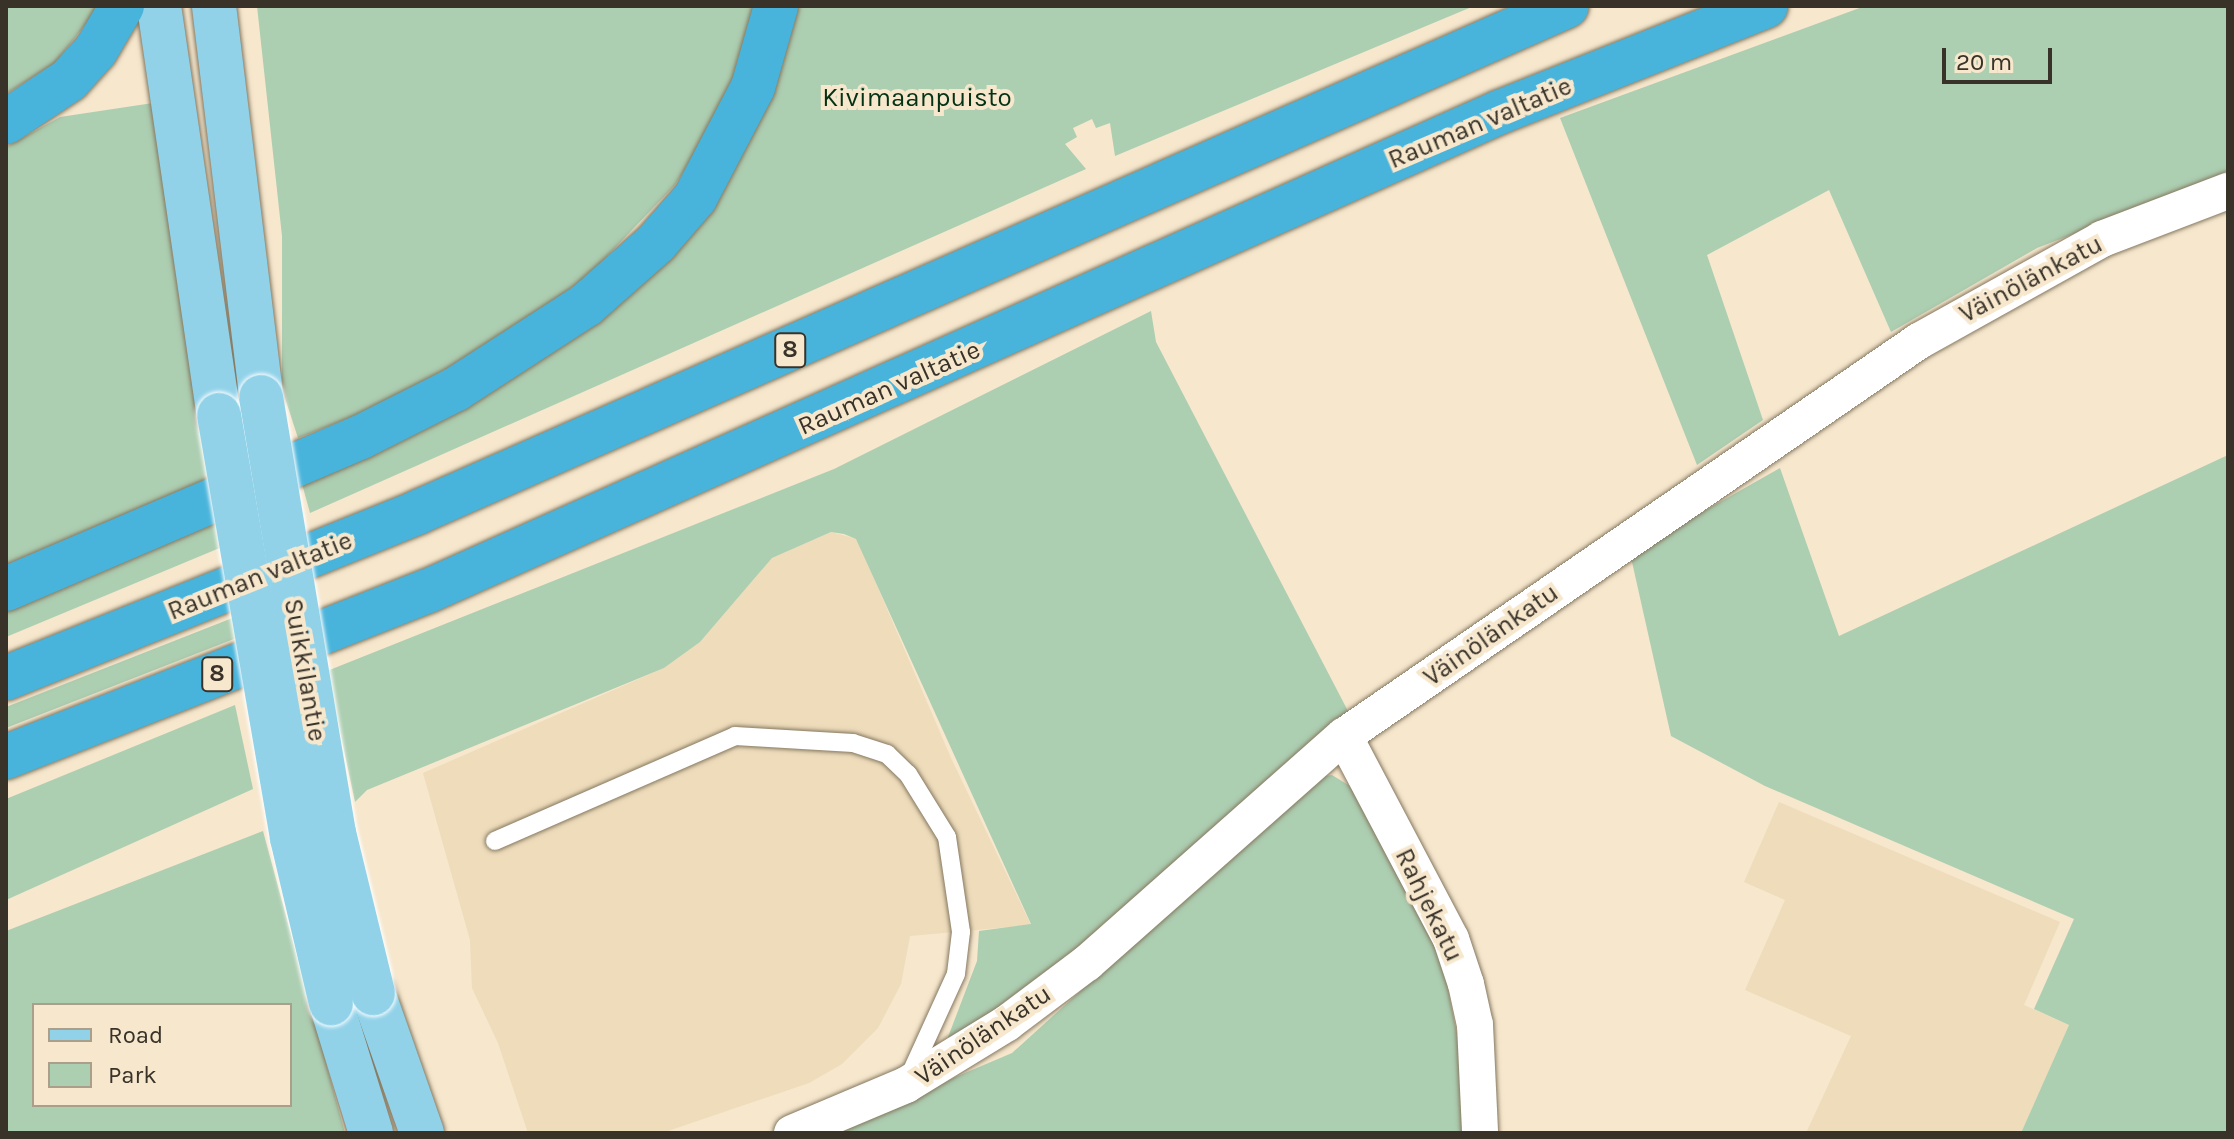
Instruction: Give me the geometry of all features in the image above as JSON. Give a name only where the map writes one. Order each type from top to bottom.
[{"type":"highway","points":[[6,122],[69,80],[111,29],[122,6]]},
{"type":"highway","points":[[6,589],[361,437],[456,389],[586,305],[656,243],[695,198],[753,87],[776,6]]},
{"type":"highway","name":"Rauman valtatie","points":[[6,678],[418,512],[1567,6]]},
{"type":"highway","name":"Rauman valtatie","points":[[6,757],[428,591],[1500,112],[1766,6]]},
{"type":"main road","name":"Suikkilantie","points":[[159,6],[219,415],[292,838],[331,1003],[371,1133]]},
{"type":"main road","name":"Suikkilantie","points":[[214,6],[261,397],[325,787],[373,993],[422,1133]]},
{"type":"street","name":"Väinölänkatu","points":[[792,1133],[906,1085],[1007,1023],[1087,963],[1344,736],[1919,341],[2102,239],[2228,191]]},
{"type":"street","name":"Rahjekatu","points":[[1344,736],[1451,939],[1475,1025],[1480,1133]]},
{"type":"lane","points":[[495,841],[735,736],[853,743],[887,754],[908,774],[947,837],[961,932],[956,974],[906,1085]]},
{"type":"shaded area","points":[[831,532],[857,539],[951,758],[1031,925],[910,936],[901,984],[878,1028],[842,1064],[809,1083],[662,1133],[528,1133],[498,1043],[472,988],[470,940],[423,773],[664,668],[700,642],[772,558]]},
{"type":"shaded area","points":[[1779,802],[2060,922],[2024,1005],[2069,1025],[2021,1133],[1806,1133],[1851,1036],[1745,990],[1785,900],[1744,882]]},
{"type":"green space","points":[[6,6],[100,6],[55,63],[6,94]]},
{"type":"green space","points":[[257,6],[754,6],[731,87],[705,140],[674,186],[590,274],[497,342],[367,411],[298,438],[282,389],[282,236]]},
{"type":"green space","name":"Kivimaanpuisto","points":[[795,6],[1474,6],[1115,156],[1110,123],[1096,128],[1092,119],[1073,128],[1077,137],[1065,144],[1086,169],[310,513],[302,484],[624,298]]},
{"type":"green space","points":[[1865,6],[2228,6],[2228,175],[2037,248],[1891,332],[1829,190],[1707,255],[1763,420],[1697,465],[1560,118]]},
{"type":"green space","points":[[153,103],[210,479],[6,565],[6,147],[60,117]]},
{"type":"green space","points":[[1151,311],[1156,342],[1349,713],[1033,988],[954,1042],[948,1037],[977,961],[979,931],[1031,924],[856,539],[844,534],[831,532],[772,558],[700,642],[664,668],[367,790],[355,802],[327,671],[834,469]]},
{"type":"green space","points":[[2228,455],[2228,1133],[2021,1133],[2069,1025],[2034,1009],[2074,919],[1765,786],[1671,736],[1630,553],[1780,468],[1839,636]]},
{"type":"green space","points":[[217,519],[222,547],[6,637],[6,609]]},
{"type":"green space","points":[[235,617],[239,637],[6,728],[6,707]]},
{"type":"green space","points":[[235,705],[253,789],[6,900],[6,799]]},
{"type":"green space","points":[[1332,775],[1350,786],[1360,801],[1441,954],[1461,1054],[1463,1133],[824,1133],[1012,1053],[1317,777]]},
{"type":"green space","points":[[263,831],[345,1133],[6,1133],[6,931]]}]
